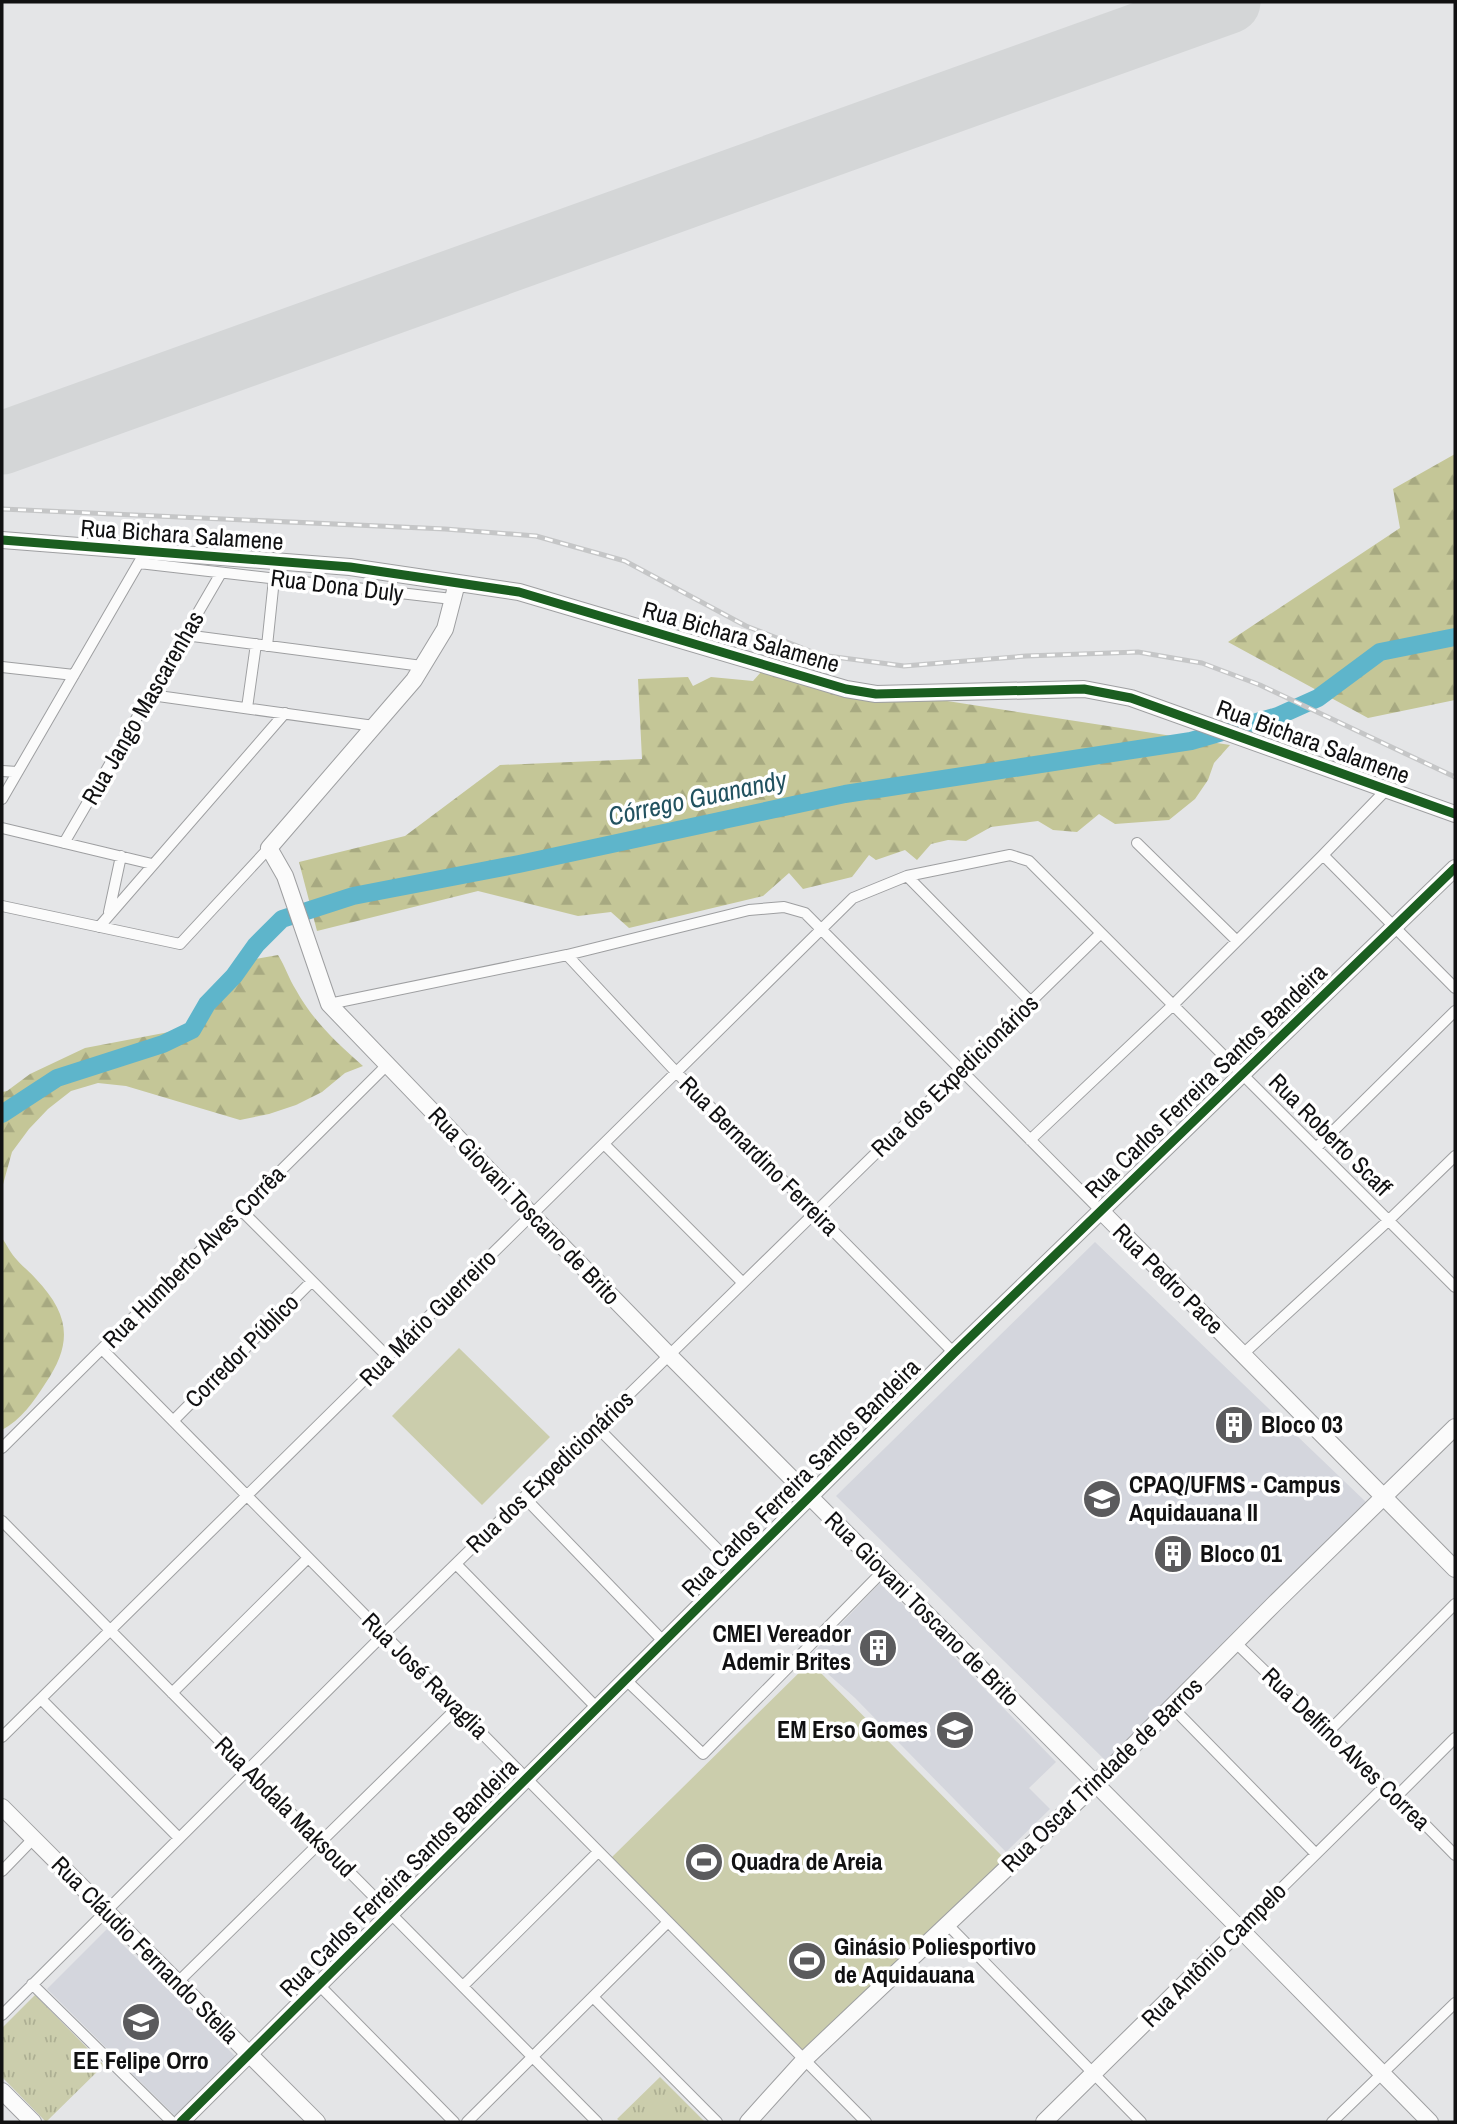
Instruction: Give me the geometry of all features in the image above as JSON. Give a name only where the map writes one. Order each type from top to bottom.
[{"type":"main road","name":"Rua Bichara Salamene","points":[[2,540],[142,557],[350,567],[519,592],[846,689],[876,694],[1084,689],[1131,698],[1455,814]]},
{"type":"main road","points":[[269,848],[414,680],[445,629],[457,583]]},
{"type":"main road","name":"Rua Giovani Toscano de Brito","points":[[269,848],[287,881],[329,1004],[531,1215],[1430,2122]]},
{"type":"main road","name":"Rua Carlos Ferreira Santos Bandeira","points":[[181,2122],[954,1353],[1455,868]]},
{"type":"main road","name":"Rua Pedro Pace","points":[[1100,1210],[1455,1569]]},
{"type":"main road","name":"Rua Oscar Trindade de Barros","points":[[748,2122],[804,2060],[948,1926],[1455,1427]]},
{"type":"main road","name":"Rua Cláudio Fernando Stella","points":[[2,1807],[317,2122]]},
{"type":"main road","name":"Rua Antônio Campelo","points":[[1044,2122],[1240,1929]]},
{"type":"main road","points":[[2,2091],[33,2122]]},
{"type":"street","name":"Rua Dona Duly","points":[[142,557],[221,573],[452,599]]},
{"type":"street","points":[[2,799],[142,557]]},
{"type":"street","name":"Rua Jango Mascarenhas","points":[[64,843],[221,573]]},
{"type":"street","points":[[247,708],[274,579]]},
{"type":"street","points":[[185,635],[422,666]]},
{"type":"street","points":[[2,667],[74,675]]},
{"type":"street","points":[[151,695],[374,726]]},
{"type":"street","points":[[99,927],[285,713]]},
{"type":"street","points":[[2,771],[17,772]]},
{"type":"street","points":[[1030,1140],[1173,1005],[1387,789]]},
{"type":"street","points":[[2,828],[152,863]]},
{"type":"street","points":[[1137,843],[1237,941]]},
{"type":"street","points":[[2,906],[180,944],[269,848]]},
{"type":"street","name":"Rua Roberto Scaff","points":[[908,877],[1010,855],[1029,861],[1455,1287]]},
{"type":"street","points":[[1323,855],[1455,988]]},
{"type":"street","points":[[109,915],[121,856]]},
{"type":"street","points":[[908,877],[1031,1002]]},
{"type":"street","name":"Rua Mário Guerreiro","points":[[2,1737],[853,898],[908,877]]},
{"type":"street","name":"Rua Pedro Pace","points":[[329,1004],[567,955],[749,910],[784,907],[805,913],[1100,1210]]},
{"type":"street","name":"Rua dos Expedicionários","points":[[2,2015],[384,1634],[1101,933]]},
{"type":"street","name":"Rua Bernardino Ferreira","points":[[567,955],[677,1072],[954,1353]]},
{"type":"street","points":[[1316,1148],[1455,1011]]},
{"type":"street","name":"Rua Humberto Alves Corrêa","points":[[2,1448],[387,1065]]},
{"type":"street","points":[[604,1144],[743,1283]]},
{"type":"street","points":[[1243,1354],[1455,1156]]},
{"type":"street","points":[[241,1210],[388,1357]]},
{"type":"street","name":"Corredor Público","points":[[173,1421],[312,1281]]},
{"type":"street","name":"Rua José Ravaglia","points":[[102,1349],[866,2122]]},
{"type":"street","points":[[596,1426],[737,1569]]},
{"type":"street","points":[[524,1497],[664,1642]]},
{"type":"street","name":"Rua Abdala Maksoud","points":[[2,1521],[597,2122]]},
{"type":"street","points":[[172,1693],[308,1558]]},
{"type":"street","points":[[456,1564],[597,1708]]},
{"type":"street","points":[[626,1679],[703,1754],[884,1570]]},
{"type":"street","points":[[1328,1732],[1455,1604]]},
{"type":"street","name":"Rua Delfino Alves Correa","points":[[1236,1643],[1455,1854]]},
{"type":"street","points":[[40,1699],[180,1838]]},
{"type":"street","points":[[1172,1707],[1317,1854]]},
{"type":"street","points":[[177,1983],[457,1708]]},
{"type":"street","points":[[1397,1797],[1455,1738]]},
{"type":"street","name":"Rua Antônio Campelo","points":[[1240,1929],[1384,1787]]},
{"type":"street","points":[[2,1871],[33,1839]]},
{"type":"street","points":[[463,1986],[598,1852]]},
{"type":"street","points":[[467,2122],[668,1922]]},
{"type":"street","points":[[948,1926],[1141,2122]]},
{"type":"street","points":[[32,1984],[172,2122]]},
{"type":"street","points":[[319,1985],[454,2122]]},
{"type":"street","points":[[593,1997],[718,2122]]},
{"type":"street","points":[[1332,2122],[1455,2003]]},
{"type":"shaded area","name":"CPAQ/UFMS - Campus Aquidauana II","points":[[1095,1242],[1367,1503],[1106,1761],[836,1496]]},
{"type":"shaded area","name":"EM Erso Gomes","points":[[881,1582],[1056,1762],[1029,1788],[1050,1809],[1006,1852],[855,1698],[809,1657]]},
{"type":"shaded area","name":"EE Felipe Orro","points":[[107,1929],[235,2056],[175,2116],[47,1989]]},
{"type":"green space","points":[[1455,454],[1455,700],[1368,718],[1228,642],[1400,528],[1393,489]]},
{"type":"green space","points":[[761,672],[1230,745],[1214,763],[1208,780],[1195,799],[1169,820],[1115,824],[1099,814],[1077,832],[1053,830],[1038,821],[991,827],[966,841],[948,840],[931,844],[917,860],[905,850],[876,860],[869,855],[852,877],[803,889],[789,873],[763,896],[629,928],[611,912],[578,916],[478,891],[317,931],[299,862],[405,836],[500,765],[642,759],[638,679],[688,677],[693,686],[711,677],[753,681]]},
{"type":"green space","points":[[278,955],[310,1012],[363,1066],[345,1073],[322,1092],[296,1105],[240,1120],[126,1086],[98,1083],[71,1091],[48,1109],[12,1152],[2,1188],[2,1092],[30,1074],[85,1048],[169,1032],[195,1022],[217,1005],[250,960]]},
{"type":"green space","points":[[2,1238],[15,1258],[34,1276],[56,1305],[64,1330],[60,1355],[45,1384],[21,1416],[2,1430]]},
{"type":"green space","points":[[459,1348],[550,1437],[482,1505],[392,1416]]},
{"type":"green space","name":"Ginásio Poliesportivo de Aquidauana","points":[[810,1662],[1007,1861],[804,2060],[611,1858]]},
{"type":"green space","points":[[35,1995],[104,2065],[46,2122],[2,2077],[2,2028]]},
{"type":"green space","points":[[660,2077],[705,2122],[621,2122],[617,2119]]},
{"type":"waterway","name":"Córrego Guanandy","points":[[2,1114],[57,1078],[163,1044],[192,1030],[207,1004],[234,976],[256,945],[282,919],[353,896],[519,864],[845,794],[1191,741],[1278,716],[1318,698],[1380,652],[1455,637]]},
{"type":"runway","points":[[2,443],[1229,2]]},
{"type":"railway","points":[[2,509],[445,529],[536,536],[625,561],[746,626],[820,655],[904,666],[1026,656],[1138,652],[1202,663],[1260,685],[1455,777]]},
{"type":"cycle path","points":[[2,540],[350,567],[519,592],[846,689],[876,694],[1084,689],[1131,698],[1455,814]]},
{"type":"cycle path","points":[[181,2122],[954,1353],[1455,868]]},
{"type":"place","name":"Bloco 03","points":[[1234,1425]]},
{"type":"place","name":"CPAQ/UFMS - Campus Aquidauana II","points":[[1102,1499]]},
{"type":"place","name":"Bloco 01","points":[[1173,1554]]},
{"type":"place","name":"CMEI Vereador Ademir Brites","points":[[878,1648]]},
{"type":"place","name":"EM Erso Gomes","points":[[955,1730]]},
{"type":"place","name":"Quadra de Areia","points":[[704,1862]]},
{"type":"place","name":"Ginásio Poliesportivo de Aquidauana","points":[[807,1961]]},
{"type":"place","name":"EE Felipe Orro","points":[[141,2022]]}]
